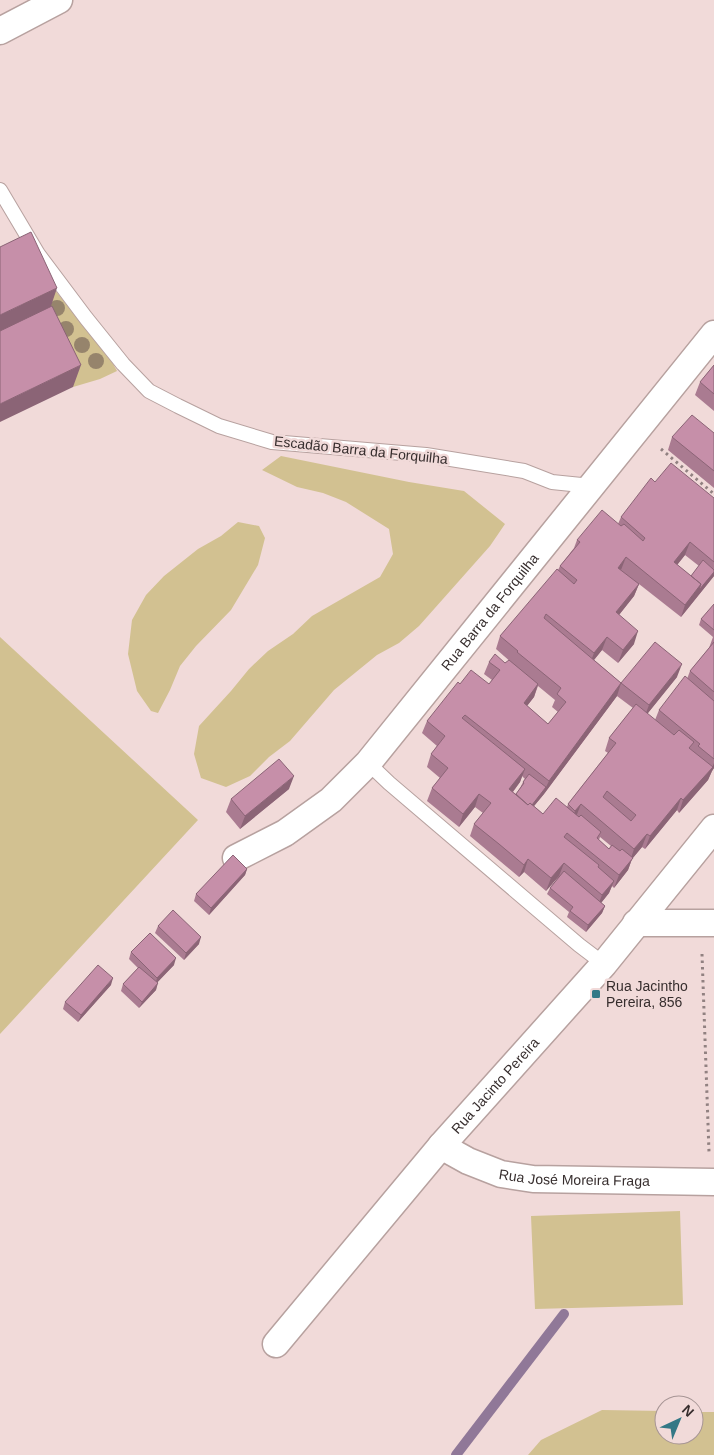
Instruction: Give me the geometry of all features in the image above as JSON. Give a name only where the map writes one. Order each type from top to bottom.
[{"type":"street","points":[[0,31],[59,0]]},
{"type":"street","name":"Rua Barra da Forquilha","points":[[236,858],[285,833],[331,800],[368,763],[714,334]]},
{"type":"street","name":"Rua Jacinto Pereira","points":[[276,1344],[441,1146],[604,964],[714,828]]},
{"type":"street","points":[[636,923],[708,923]]},
{"type":"street","name":"Rua José Moreira Fraga","points":[[441,1146],[468,1161],[501,1174],[533,1179],[712,1182]]},
{"type":"lane","name":"Escadão Barra da Forquilha","points":[[0,190],[38,254],[86,318],[124,364],[149,390],[178,406],[219,426],[272,442],[426,455],[524,471],[552,482],[591,486]]},
{"type":"lane","points":[[368,763],[388,783],[604,964]]},
{"type":"path","points":[[637,430],[714,494]]},
{"type":"path","points":[[708,923],[712,1182]]},
{"type":"shaded area","points":[[44,277],[107,353],[117,371],[100,379],[73,387],[0,333]]},
{"type":"shaded area","points":[[281,456],[464,491],[505,524],[490,546],[419,626],[399,643],[377,655],[334,690],[290,741],[269,757],[250,776],[226,787],[201,778],[194,754],[199,726],[249,669],[268,651],[293,634],[312,616],[380,577],[393,554],[389,529],[346,502],[323,493],[297,487],[262,470]]},
{"type":"shaded area","points":[[238,522],[259,526],[265,538],[258,565],[231,610],[196,646],[180,666],[158,713],[151,711],[137,691],[128,654],[132,620],[146,595],[164,576],[198,549],[221,536]]},
{"type":"shaded area","points":[[0,637],[198,820],[0,1034]]},
{"type":"shaded area","points":[[680,1211],[683,1305],[535,1309],[531,1216]]},
{"type":"shaded area","points":[[602,1410],[654,1411],[654,1445],[704,1445],[704,1412],[714,1412],[714,1455],[528,1455],[541,1440]]},
{"type":"building","points":[[31,232],[57,288],[0,315],[0,247]]},
{"type":"building","points":[[52,306],[81,365],[0,404],[0,331]]},
{"type":"building","points":[[714,365],[714,394],[700,382]]},
{"type":"building","points":[[692,415],[714,433],[714,471],[672,437]]},
{"type":"building","points":[[671,463],[714,498],[714,562],[690,542],[674,562],[701,584],[685,605],[626,557],[618,568],[639,584],[616,612],[638,631],[623,650],[607,637],[594,653],[546,614],[544,618],[621,683],[549,781],[465,715],[462,718],[525,769],[509,789],[528,805],[530,803],[543,814],[556,798],[579,817],[581,815],[601,832],[597,838],[609,849],[612,845],[620,851],[622,849],[633,858],[619,875],[567,833],[564,837],[599,865],[598,867],[614,881],[602,895],[564,863],[551,878],[528,859],[524,865],[474,824],[491,803],[479,794],[463,814],[432,788],[448,768],[431,754],[445,736],[427,721],[458,682],[460,684],[471,670],[489,684],[500,670],[489,662],[495,654],[505,663],[509,660],[538,684],[524,703],[548,724],[566,702],[557,694],[561,688],[500,636],[557,569],[574,584],[577,580],[560,566],[580,542],[577,540],[602,510],[621,526],[624,524],[643,541],[645,538],[621,517],[651,478],[655,482]]},
{"type":"building","points":[[703,560],[714,572],[699,590],[701,584],[691,576]]},
{"type":"building","points":[[714,604],[714,630],[701,619]]},
{"type":"building","points":[[655,642],[682,664],[649,705],[621,683]]},
{"type":"building","points":[[714,642],[714,692],[690,671]]},
{"type":"building","points":[[685,676],[714,701],[714,759],[698,746],[700,744],[659,710]]},
{"type":"building","points":[[636,704],[674,735],[679,730],[694,742],[689,748],[713,767],[683,800],[681,798],[650,836],[647,834],[634,849],[581,804],[575,811],[568,804],[616,743],[609,738]],"holes":[[[607,791],[636,815],[631,821],[603,797]]]},
{"type":"building","points":[[279,759],[294,776],[245,816],[231,799]]},
{"type":"building","points":[[529,774],[546,787],[532,805],[530,803],[528,805],[516,794]]},
{"type":"building","points":[[233,855],[247,869],[211,908],[196,894]]},
{"type":"building","points":[[564,871],[605,906],[588,925],[570,911],[573,907],[550,888]]},
{"type":"building","points":[[173,910],[201,937],[186,953],[158,926]]},
{"type":"building","points":[[150,933],[176,958],[157,978],[131,952]]},
{"type":"building","points":[[98,965],[113,978],[81,1015],[65,1002]]},
{"type":"building","points":[[139,967],[158,983],[142,1002],[123,984]]},
{"type":"waterway","points":[[456,1455],[564,1314]]},
{"type":"place","name":"Rua Jacintho Pereira, 856","points":[[596,994]]}]
